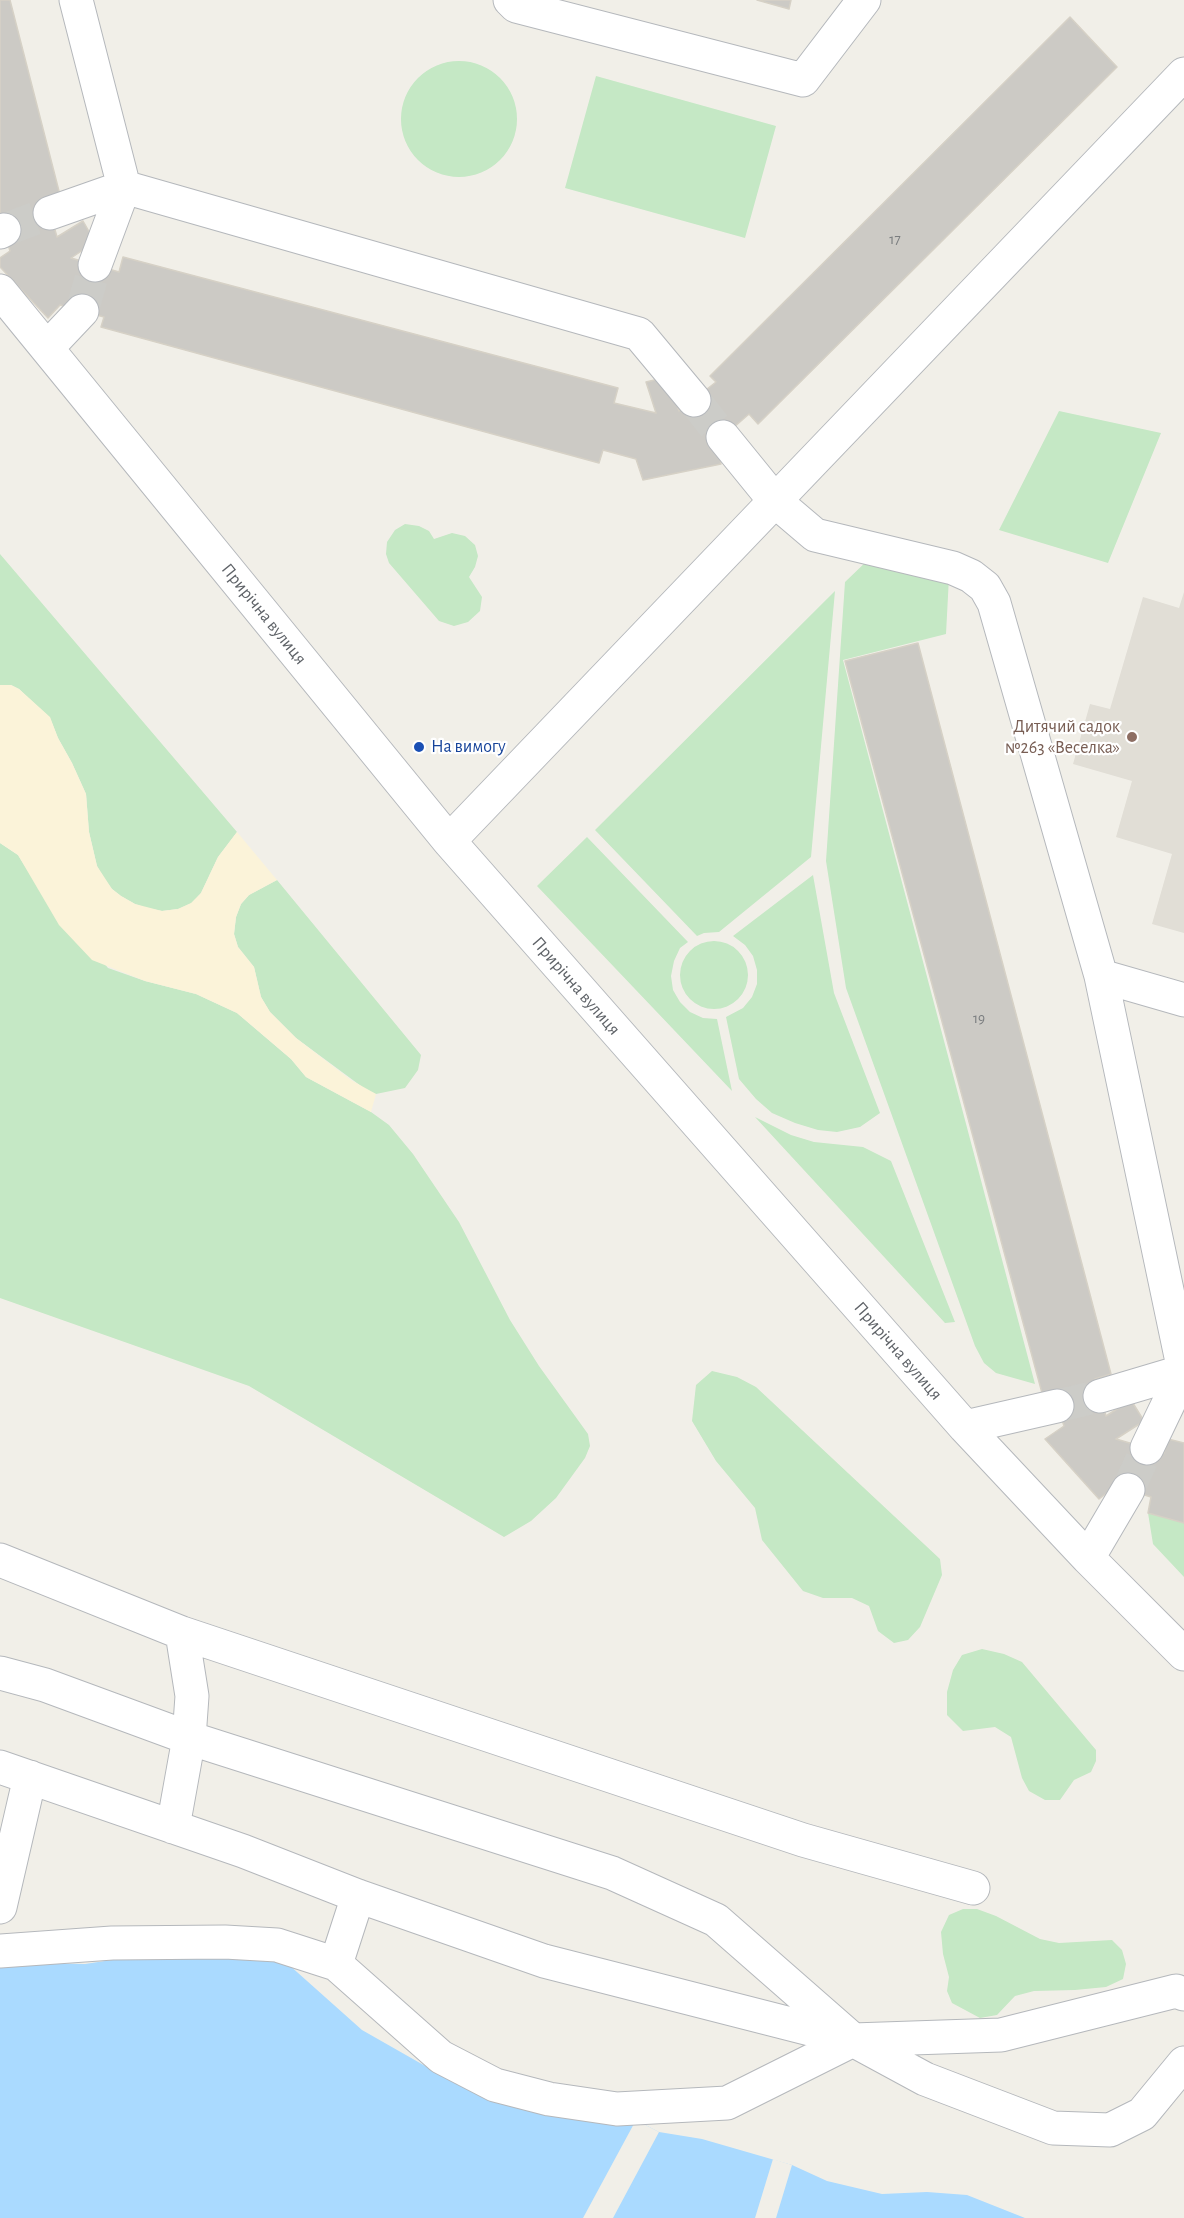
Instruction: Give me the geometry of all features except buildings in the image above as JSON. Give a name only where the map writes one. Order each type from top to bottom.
[{"type":"street","points":[[76,0],[124,187],[95,265]]},
{"type":"street","points":[[510,0],[516,6],[803,80],[864,0]]},
{"type":"street","points":[[449,841],[1184,74]]},
{"type":"street","points":[[50,213],[124,187],[639,334],[694,400]]},
{"type":"street","name":"Прирічна вулиця","points":[[0,291],[449,841],[965,1427],[1088,1558],[1184,1654]]},
{"type":"street","points":[[46,348],[82,311]]},
{"type":"street","points":[[723,436],[775,501],[815,536],[953,568],[971,576],[985,587],[994,603],[1101,976],[1184,1371],[1147,1448]]},
{"type":"street","points":[[1101,976],[1184,1000]]},
{"type":"street","points":[[1100,1396],[1184,1371]]},
{"type":"street","points":[[965,1427],[1057,1406]]},
{"type":"street","points":[[1088,1558],[1128,1490]]},
{"type":"street","points":[[0,1560],[182,1633],[803,1840],[973,1888]]},
{"type":"street","points":[[173,1827],[189,1738],[192,1696],[182,1633]]},
{"type":"street","points":[[0,1673],[45,1685],[189,1738],[612,1873],[716,1920],[853,2040],[924,2079],[1053,2128],[1110,2130],[1142,2114],[1184,2063]]},
{"type":"street","points":[[0,1767],[243,1851],[358,1896],[544,1961],[853,2040],[1001,2035],[1176,1991],[1184,1994]]},
{"type":"street","points":[[0,1907],[30,1777]]},
{"type":"street","points":[[336,1964],[358,1896]]},
{"type":"street","points":[[0,1951],[112,1943],[225,1942],[277,1946],[336,1964],[441,2057],[495,2085],[549,2099],[617,2109],[727,2103],[853,2040]]},
{"type":"shaded area","name":"Дитячий садок №263 «Веселка»","points":[[1184,592],[1184,933],[1152,924],[1172,854],[1116,837],[1132,781],[1073,764],[1090,704],[1110,709],[1143,597],[1179,608]]},
{"type":"green space","points":[[459,61],[481,65],[500,78],[513,97],[517,119],[513,141],[500,160],[481,173],[459,177],[437,173],[418,160],[405,141],[401,119],[405,97],[418,78],[437,65]]},
{"type":"green space","points":[[596,76],[776,126],[745,238],[565,188]]},
{"type":"green space","points":[[1059,411],[1161,433],[1108,563],[999,530]]},
{"type":"green space","points":[[405,524],[419,526],[429,531],[434,539],[452,533],[465,536],[475,545],[478,556],[469,577],[482,597],[480,611],[468,622],[454,626],[439,621],[389,563],[386,554],[387,542],[395,530]]},
{"type":"green space","points":[[0,554],[237,832],[218,857],[201,893],[192,903],[178,909],[162,911],[147,908],[121,896],[104,879],[97,866],[89,832],[86,794],[50,718],[19,689],[11,685],[0,685]]},
{"type":"green space","points":[[870,558],[949,577],[946,634],[843,660],[1035,1384],[996,1373],[984,1363],[975,1346],[846,988],[826,861],[845,582]]},
{"type":"green space","points":[[835,591],[811,857],[719,932],[697,936],[595,830]]},
{"type":"green space","points":[[587,837],[688,942],[680,948],[674,961],[671,976],[673,990],[690,1012],[703,1018],[717,1019],[732,1091],[537,886]]},
{"type":"green space","points":[[0,843],[18,855],[28,871],[108,968],[145,981],[196,994],[237,1013],[291,1059],[306,1077],[371,1112],[389,1125],[413,1154],[459,1222],[510,1320],[539,1366],[588,1434],[590,1446],[585,1458],[556,1498],[531,1521],[504,1537],[249,1386],[0,1298]]},
{"type":"green space","points":[[813,875],[834,993],[880,1113],[860,1127],[837,1132],[818,1130],[795,1123],[772,1113],[756,1099],[739,1079],[726,1017],[743,1008],[752,997],[757,984],[757,970],[753,956],[745,945],[733,936]]},
{"type":"green space","points":[[277,880],[421,1055],[418,1070],[405,1088],[376,1094],[365,1089],[296,1038],[270,1012],[261,997],[254,967],[238,947],[234,934],[236,917],[241,904],[249,895]]},
{"type":"green space","points":[[714,941],[727,944],[738,951],[745,962],[748,975],[745,988],[738,999],[727,1006],[714,1009],[701,1006],[690,999],[683,988],[680,975],[683,962],[690,951],[701,944]]},
{"type":"green space","points":[[755,1117],[791,1135],[814,1142],[863,1147],[891,1161],[955,1322],[945,1323]]},
{"type":"green space","points":[[712,1371],[737,1377],[756,1387],[940,1559],[942,1575],[920,1627],[908,1640],[894,1643],[878,1631],[869,1606],[852,1598],[823,1598],[803,1591],[762,1540],[755,1508],[716,1461],[692,1421],[696,1385]]},
{"type":"green space","points":[[1148,1513],[1184,1523],[1184,1577],[1153,1544]]},
{"type":"green space","points":[[982,1649],[1004,1654],[1022,1662],[1096,1750],[1096,1761],[1091,1772],[1074,1780],[1060,1800],[1045,1800],[1029,1791],[1022,1778],[1011,1737],[995,1727],[963,1731],[947,1715],[947,1692],[953,1670],[962,1655]]},
{"type":"green space","points":[[963,1909],[977,1909],[996,1916],[1040,1939],[1059,1943],[1112,1940],[1122,1950],[1126,1964],[1123,1979],[1106,1987],[1034,1991],[1015,1996],[997,2015],[980,2018],[952,2003],[947,1991],[949,1977],[943,1954],[941,1932],[949,1915]]},
{"type":"sand","points":[[0,685],[11,685],[19,689],[50,717],[86,794],[89,832],[97,866],[112,889],[121,896],[135,904],[162,911],[178,909],[191,903],[201,893],[218,857],[237,832],[277,880],[249,895],[241,904],[236,917],[234,934],[238,947],[254,967],[261,997],[270,1012],[296,1038],[351,1080],[376,1094],[371,1112],[306,1077],[291,1059],[237,1013],[196,994],[145,981],[92,960],[59,925],[18,855],[0,843]]},
{"type":"water","points":[[178,1950],[226,1950],[288,1964],[362,2030],[434,2071],[636,2120],[659,2132],[702,2139],[792,2165],[827,2181],[882,2194],[927,2192],[967,2195],[1025,2218],[0,2218],[0,1958],[30,1963],[85,1964]]},
{"type":"pier","points":[[636,2120],[659,2132],[613,2218],[583,2218]]},
{"type":"pier","points":[[773,2159],[792,2165],[776,2218],[755,2218]]},
{"type":"tunnel","points":[[4,230],[50,213]]},
{"type":"tunnel","points":[[82,311],[95,265]]},
{"type":"tunnel","points":[[694,400],[723,437]]},
{"type":"tunnel","points":[[1057,1406],[1100,1396]]},
{"type":"tunnel","points":[[1128,1490],[1147,1448]]},
{"type":"place","name":"Дитячий садок №263 «Веселка»","points":[[1132,737]]},
{"type":"place","name":"На вимогу","points":[[419,747]]}]
